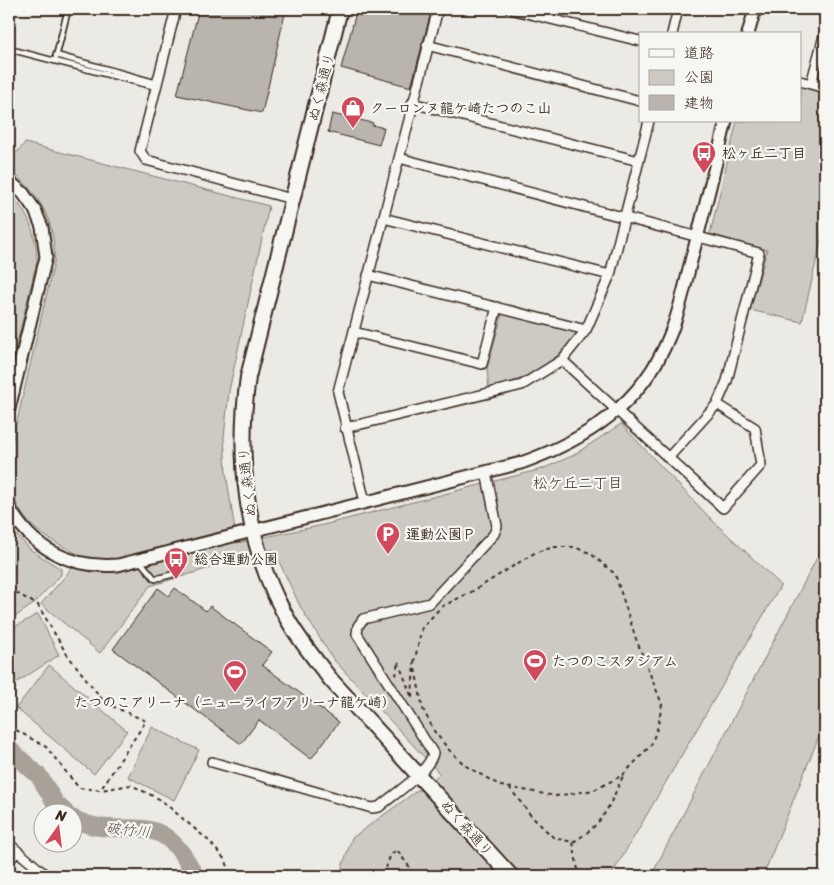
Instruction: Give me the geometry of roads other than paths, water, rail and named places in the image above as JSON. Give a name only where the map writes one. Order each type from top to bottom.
[{"type":"main road","name":"ぬく森通り","points":[[340,9],[253,351],[244,403],[243,456],[247,498],[262,560],[277,598],[305,647],[330,680],[511,876]]},
{"type":"street","points":[[176,9],[140,151],[146,160],[292,199]]},
{"type":"street","points":[[365,502],[345,428],[338,392],[427,45],[438,9]]},
{"type":"street","points":[[510,9],[639,41]]},
{"type":"street","points":[[672,32],[678,9]]},
{"type":"street","points":[[749,32],[755,9]]},
{"type":"street","points":[[811,84],[825,32]]},
{"type":"street","points":[[427,45],[639,101]]},
{"type":"street","points":[[802,82],[825,88]]},
{"type":"street","points":[[412,104],[639,160]]},
{"type":"street","points":[[345,428],[522,385],[562,360],[586,330],[610,275],[649,122]]},
{"type":"street","points":[[9,506],[30,537],[42,546],[70,561],[104,566],[139,560],[521,463],[562,448],[601,425],[617,411],[636,390],[668,340],[698,236],[726,122]]},
{"type":"street","points":[[399,158],[759,252],[728,381],[717,404],[668,458]]},
{"type":"street","points":[[9,181],[23,193],[35,210],[42,227],[46,251],[43,274],[9,409]]},
{"type":"street","points":[[383,218],[610,275]]},
{"type":"street","points":[[368,275],[586,330]]},
{"type":"street","points":[[354,332],[482,364],[497,307]]},
{"type":"street","points":[[562,360],[723,508],[760,465],[755,428],[717,404]]},
{"type":"street","points":[[212,762],[372,808],[379,807],[418,775],[432,760],[434,753],[357,634],[358,626],[363,620],[430,604],[494,534],[498,526],[486,472]]},
{"type":"street","points":[[9,844],[48,876]]},
{"type":"street","points":[[9,861],[17,851]]},
{"type":"lane","points":[[55,61],[68,9]]},
{"type":"lane","points":[[9,49],[156,85]]},
{"type":"lane","points":[[56,55],[156,85]]},
{"type":"lane","points":[[139,560],[155,579],[174,574],[179,549]]},
{"type":"waterway","name":"破竹川","points":[[9,749],[39,776],[55,802]]},
{"type":"waterway","name":"破竹川","points":[[82,822],[109,828],[154,831],[168,838],[181,853],[195,876]]},
{"type":"place","name":"クーロンヌ龍ケ崎たつのこ山","points":[[353,129]]},
{"type":"place","name":"松ヶ丘二丁目","points":[[704,174]]},
{"type":"place","name":"運動公園Ｐ","points":[[388,555]]},
{"type":"place","name":"総合運動公園","points":[[176,580]]},
{"type":"place","name":"たつのこスタジアム","points":[[535,682]]},
{"type":"place","name":"たつのこアリーナ（ニューライフアリーナ龍ケ崎）","points":[[235,693]]},
{"type":"district","name":"松ケ丘二丁目","points":[[578,483]]}]
